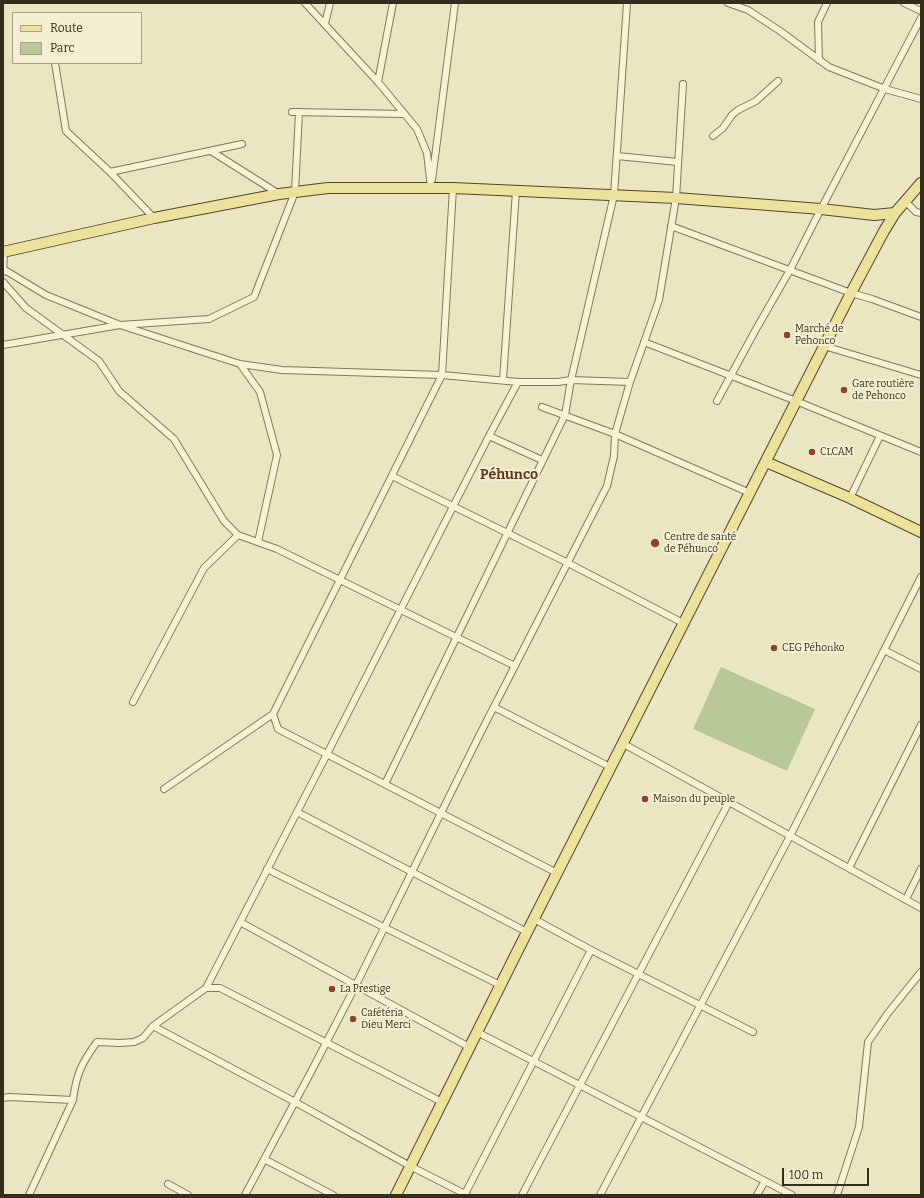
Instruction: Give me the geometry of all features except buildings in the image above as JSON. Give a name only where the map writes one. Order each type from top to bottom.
[{"type":"main road","points":[[396,1195],[622,743],[851,293],[895,213],[921,183]]},
{"type":"main road","points":[[4,252],[154,218],[279,194],[328,188],[452,188],[614,195],[821,209],[874,215],[895,213]]},
{"type":"main road","points":[[874,215],[884,231]]},
{"type":"main road","points":[[766,462],[850,498],[921,532]]},
{"type":"street","points":[[305,3],[378,82],[417,129],[427,153],[432,188]]},
{"type":"street","points":[[325,24],[330,3]]},
{"type":"street","points":[[378,82],[393,3]]},
{"type":"street","points":[[432,188],[456,3]]},
{"type":"street","points":[[385,784],[564,414],[614,195],[627,3]]},
{"type":"street","points":[[728,3],[748,10],[780,31],[829,67],[885,89],[921,99]]},
{"type":"street","points":[[819,60],[818,22],[827,3]]},
{"type":"street","points":[[904,3],[921,11]]},
{"type":"street","points":[[717,401],[790,270],[921,18]]},
{"type":"street","points":[[55,64],[66,131],[110,172],[154,218]]},
{"type":"street","points":[[713,136],[723,128],[732,115],[738,110],[756,101],[778,81]]},
{"type":"street","points":[[245,1195],[356,985],[494,707],[607,486],[614,456],[615,434],[630,382],[659,300],[676,198],[683,84]]},
{"type":"street","points":[[3,345],[120,325],[209,319],[254,297],[295,192],[296,112],[404,114]]},
{"type":"street","points":[[110,172],[242,144]]},
{"type":"street","points":[[211,151],[279,194]]},
{"type":"street","points":[[617,156],[678,162]]},
{"type":"street","points":[[164,789],[273,714],[442,375],[452,188]]},
{"type":"street","points":[[503,380],[516,191]]},
{"type":"street","points":[[905,201],[916,212],[921,213]]},
{"type":"street","points":[[671,226],[851,293],[921,317]]},
{"type":"street","points":[[3,273],[4,252]]},
{"type":"street","points":[[3,269],[46,295],[120,325],[240,364],[282,370],[442,375],[518,382],[558,382],[571,380],[630,382]]},
{"type":"street","points":[[3,282],[26,308],[100,361],[119,391],[174,439],[224,521],[238,535],[277,549],[515,666]]},
{"type":"street","points":[[644,342],[796,401],[921,452]]},
{"type":"street","points":[[824,346],[921,375]]},
{"type":"street","points":[[240,364],[260,392],[277,455],[258,542]]},
{"type":"street","points":[[29,1195],[72,1100],[75,1083],[86,1056],[97,1042],[134,1042],[143,1038],[153,1026],[206,988],[327,754],[488,436],[518,382]]},
{"type":"street","points":[[542,407],[615,434],[750,493]]},
{"type":"street","points":[[488,436],[542,460]]},
{"type":"street","points":[[850,498],[880,436]]},
{"type":"street","points":[[392,476],[568,563],[683,623]]},
{"type":"street","points":[[133,702],[204,568],[238,535]]},
{"type":"street","points":[[600,1195],[790,836],[921,577]]},
{"type":"street","points":[[914,591],[921,594]]},
{"type":"street","points":[[884,650],[921,668]]},
{"type":"street","points":[[494,707],[610,767]]},
{"type":"street","points":[[273,714],[278,729],[557,873]]},
{"type":"street","points":[[849,868],[921,724]]},
{"type":"street","points":[[622,743],[921,908]]},
{"type":"street","points":[[522,1195],[729,802]]},
{"type":"street","points":[[297,812],[527,932]]},
{"type":"street","points":[[268,869],[500,985]]},
{"type":"street","points":[[906,899],[921,869]]},
{"type":"street","points":[[534,918],[591,950],[753,1032]]},
{"type":"street","points":[[240,922],[469,1047]]},
{"type":"street","points":[[153,1026],[410,1166],[466,1194],[591,950]]},
{"type":"street","points":[[837,1195],[859,1126],[868,1042],[888,1013],[921,972]]},
{"type":"street","points":[[206,988],[220,988],[442,1102]]},
{"type":"street","points":[[477,1032],[792,1195]]},
{"type":"street","points":[[3,1098],[16,1097],[72,1100]]},
{"type":"street","points":[[264,1159],[333,1195]]},
{"type":"street","points":[[757,1195],[764,1181]]},
{"type":"street","points":[[168,1184],[188,1195]]},
{"type":"green space","points":[[721,667],[815,709],[787,771],[693,729]]},
{"type":"place","name":"Marché de Pehonco","points":[[787,335]]},
{"type":"place","name":"Gare routière de Pehonco","points":[[844,390]]},
{"type":"place","name":"CLCAM","points":[[812,452]]},
{"type":"place","name":"Centre de santé de Péhunco","points":[[655,543]]},
{"type":"place","name":"CEG Péhonko","points":[[774,648]]},
{"type":"place","name":"Maison du peuple","points":[[645,799]]},
{"type":"place","name":"La Prestige","points":[[332,989]]},
{"type":"place","name":"Cafétéria Dieu Merci","points":[[353,1019]]},
{"type":"district","name":"Péhunco","points":[[509,475]]}]
